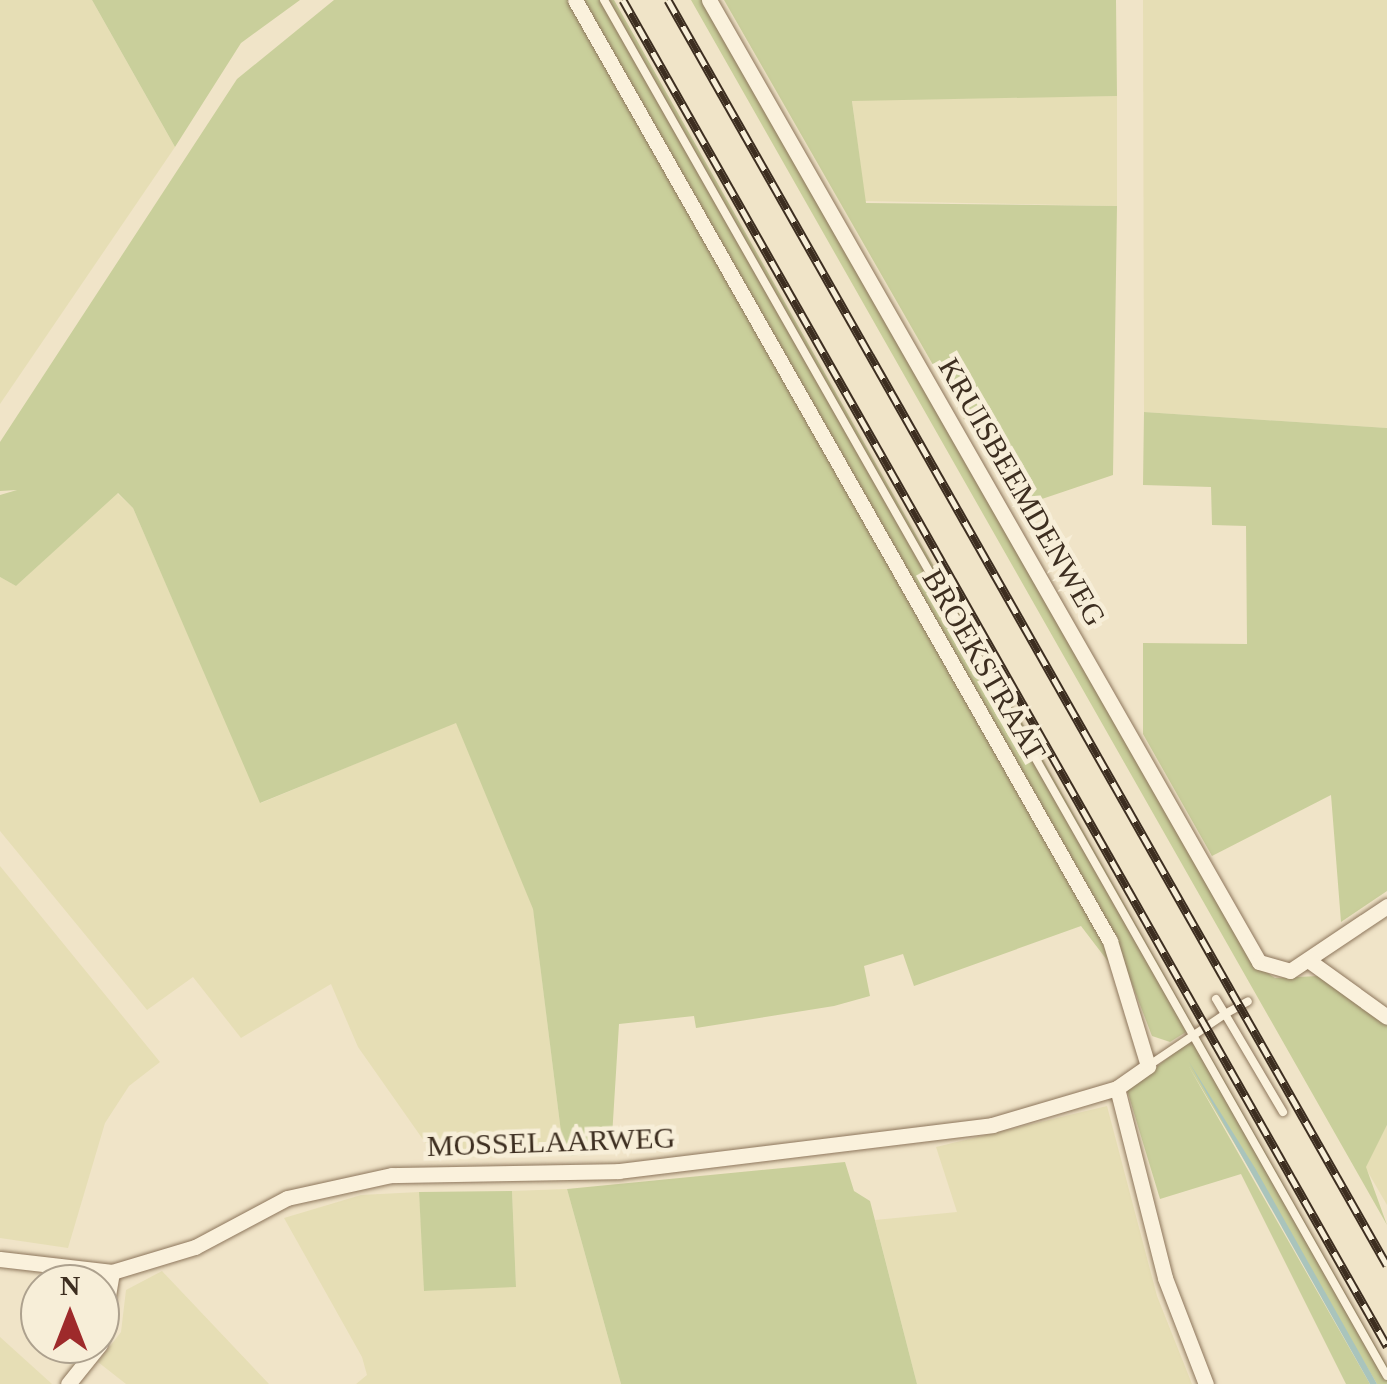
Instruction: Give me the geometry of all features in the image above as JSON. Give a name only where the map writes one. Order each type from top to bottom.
[{"type":"street","name":"BROEKSTRAAT","points":[[575,0],[1110,941],[1148,1066]]},
{"type":"street","name":"KRUISBEEMDENWEG","points":[[709,0],[1259,962],[1277,974],[1308,960]]},
{"type":"street","points":[[1387,906],[1308,960],[1387,1017]]},
{"type":"street","points":[[1148,1066],[1117,1088],[1165,1278],[1206,1384]]},
{"type":"street","name":"MOSSELAARWEG","points":[[120,1270],[195,1247],[329,1184],[751,1159],[992,1125],[1117,1088]]},
{"type":"street","name":"MOSSELAARWEG","points":[[0,1259],[43,1264]]},
{"type":"street","points":[[68,1384],[84,1364]]},
{"type":"lane","points":[[604,0],[1387,1376]]},
{"type":"lane","points":[[1216,998],[1283,1112]]},
{"type":"lane","points":[[1148,1066],[1190,1034],[1248,1000]]},
{"type":"shaded area","points":[[0,0],[92,0],[175,147],[0,404]]},
{"type":"shaded area","points":[[1143,0],[1387,0],[1387,428],[1144,412]]},
{"type":"shaded area","points":[[1117,96],[1117,206],[865,201],[852,100]]},
{"type":"shaded area","points":[[117,493],[133,508],[261,803],[456,722],[533,908],[564,1156],[436,1158],[358,1047],[331,984],[241,1038],[193,977],[147,1010],[0,831],[0,577],[16,586]]},
{"type":"shaded area","points":[[0,866],[160,1062],[129,1086],[105,1123],[68,1248],[0,1238]]},
{"type":"shaded area","points":[[1107,1106],[1157,1296],[1192,1384],[917,1384],[875,1220],[957,1212],[936,1147]]},
{"type":"shaded area","points":[[1387,1125],[1387,1205],[1365,1167]]},
{"type":"shaded area","points":[[567,1189],[621,1384],[356,1384],[367,1375],[362,1357],[284,1218],[361,1195],[419,1192],[425,1291],[516,1286],[512,1191]]},
{"type":"shaded area","points":[[162,1271],[269,1384],[126,1384],[101,1364],[120,1364],[126,1290]]},
{"type":"shaded area","points":[[0,1337],[20,1355],[20,1364],[30,1364],[52,1384],[0,1384]]},
{"type":"green space","points":[[92,0],[300,0],[241,43],[175,147]]},
{"type":"green space","points":[[334,0],[571,0],[1098,926],[1110,964],[1081,926],[914,986],[903,954],[864,966],[870,996],[834,1006],[696,1028],[694,1016],[619,1024],[611,1153],[564,1156],[533,909],[456,723],[260,803],[133,508],[118,493],[16,586],[0,577],[0,495],[17,490],[0,491],[0,442],[237,79]]},
{"type":"green space","points":[[579,0],[614,0],[1194,1027],[1170,1042],[1152,1036],[1127,971]]},
{"type":"green space","points":[[691,0],[705,0],[1257,966],[1275,978],[1319,976],[1387,1023],[1387,1125],[1366,1167],[1387,1225]]},
{"type":"green space","points":[[724,0],[1116,0],[1117,96],[852,101],[866,203],[1117,206],[1113,475],[1015,508]]},
{"type":"green space","points":[[1144,412],[1387,428],[1387,891],[1341,922],[1331,795],[1212,856],[1143,734],[1143,643],[1247,644],[1246,526],[1212,525],[1211,487],[1143,485]]},
{"type":"green space","points":[[1198,1034],[1387,1366],[1387,1384],[1377,1384],[1188,1065],[1370,1384],[1346,1384],[1241,1174],[1160,1199],[1127,1090]]},
{"type":"green space","points":[[845,1162],[854,1191],[870,1201],[917,1384],[621,1384],[567,1189]]},
{"type":"green space","points":[[512,1191],[516,1287],[424,1291],[419,1192]]},
{"type":"water","points":[[1189,1062],[1255,1168],[1377,1384],[1370,1384]]},
{"type":"railway","points":[[623,0],[1387,1346]]},
{"type":"railway","points":[[668,0],[1387,1265]]}]
